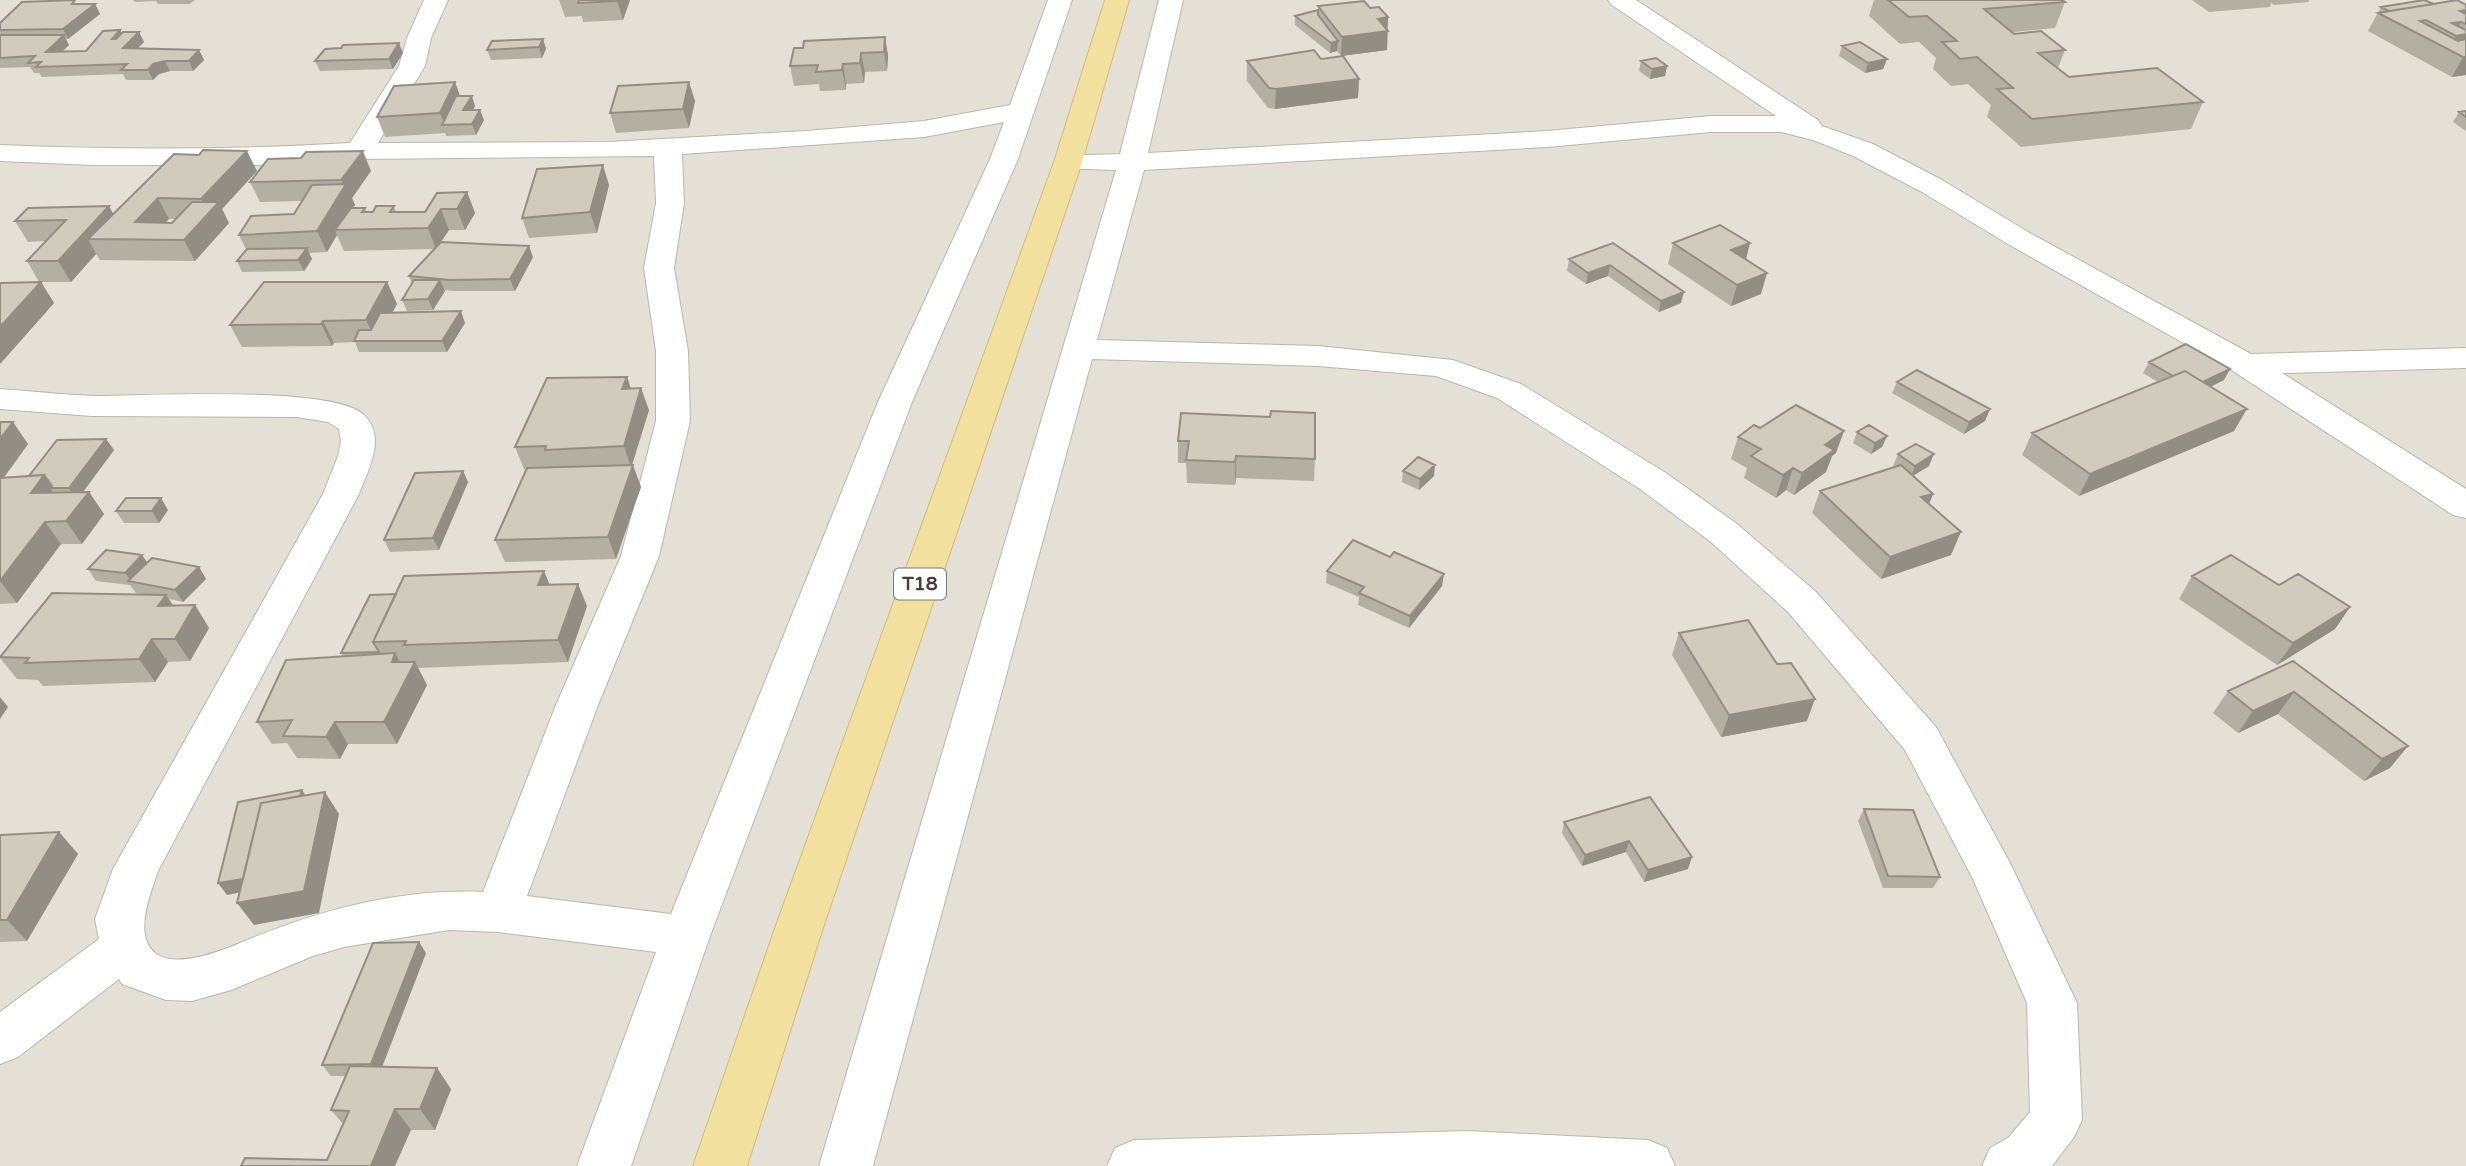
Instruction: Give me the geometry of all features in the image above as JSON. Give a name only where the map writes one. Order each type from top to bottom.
[{"type":"main road","name":"T18","points":[[720,1166],[798,930],[1068,162],[1117,0]]},
{"type":"street","points":[[359,151],[412,66],[419,38],[436,0]]},
{"type":"street","points":[[604,1166],[687,936],[895,402],[1004,159],[1060,0]]},
{"type":"street","points":[[846,1166],[1132,162],[1171,0]]},
{"type":"street","points":[[1620,0],[1822,134]]},
{"type":"street","points":[[0,153],[93,157],[256,157],[359,151],[668,148],[924,129],[1023,110]]},
{"type":"street","points":[[1068,162],[1132,162],[1547,139],[1711,124],[1781,124],[1822,134],[1863,150],[1932,186],[2018,238],[2245,364],[2466,506]]},
{"type":"street","points":[[498,912],[577,705],[640,556],[673,421],[672,351],[659,268],[670,204],[668,148]]},
{"type":"street","points":[[1078,349],[1318,356],[1441,367],[1509,391],[1653,481],[1724,533],[1802,602],[1920,739],[2000,888],[2052,1003],[2056,1120],[2027,1156],[2009,1166]]},
{"type":"street","points":[[2245,364],[2466,358]]},
{"type":"street","points":[[0,399],[92,406],[327,409],[349,419],[359,431],[359,448],[341,494],[136,869],[119,919],[125,947],[139,970],[166,979],[192,980],[231,969],[304,939],[344,927],[449,910],[498,912],[687,936]]},
{"type":"street","points":[[0,1041],[125,947]]},
{"type":"street","points":[[1134,1166],[1468,1157],[1648,1166]]},
{"type":"shaded area","points":[[0,0],[2466,0],[2466,1166],[0,1166]]},
{"type":"building","points":[[75,0],[72,4],[95,4],[63,29],[0,30],[0,23],[22,2]]},
{"type":"building","points":[[579,0],[618,0],[578,3]]},
{"type":"building","points":[[1888,0],[2062,0],[2065,2],[1984,9],[2014,34],[2041,31],[2065,50],[2038,53],[2069,77],[2157,68],[2203,102],[2032,119],[1997,89],[2013,88],[1977,57],[1960,59],[1942,42],[1957,41],[1927,16],[1909,17]]},
{"type":"building","points":[[2424,0],[2434,4],[2389,11],[2381,7]]},
{"type":"building","points":[[2457,0],[2466,5],[2466,10],[2460,11],[2466,14],[2466,24],[2452,23],[2466,30],[2466,34],[2456,36],[2426,20],[2420,21],[2458,41],[2466,39],[2466,57],[2378,13]]},
{"type":"building","points":[[1364,1],[1370,8],[1379,7],[1388,17],[1378,19],[1388,31],[1342,37],[1318,6]]},
{"type":"building","points":[[1318,10],[1318,15],[1338,41],[1331,43],[1295,16]]},
{"type":"building","points":[[120,30],[112,39],[116,39],[123,32],[139,32],[123,48],[199,50],[189,61],[165,61],[153,64],[148,70],[121,70],[127,64],[36,67],[41,62],[28,63],[35,56],[0,58],[0,35],[64,35],[46,52],[86,51],[103,31]]},
{"type":"building","points":[[885,37],[884,52],[861,53],[860,63],[843,64],[842,70],[816,72],[818,65],[790,66],[794,48],[803,48],[804,41]]},
{"type":"building","points":[[543,39],[539,47],[487,50],[492,41]]},
{"type":"building","points":[[1860,42],[1887,59],[1868,63],[1842,46]]},
{"type":"building","points":[[399,43],[389,59],[315,61],[325,49],[341,48],[343,45]]},
{"type":"building","points":[[1314,50],[1321,59],[1343,56],[1359,79],[1269,88],[1247,61]]},
{"type":"building","points":[[1656,58],[1667,66],[1652,69],[1641,61]]},
{"type":"building","points":[[455,82],[440,113],[377,117],[394,86]]},
{"type":"building","points":[[689,82],[683,109],[610,113],[618,86]]},
{"type":"building","points":[[456,96],[472,96],[463,110],[480,110],[472,124],[442,125]]},
{"type":"building","points":[[203,150],[247,151],[201,199],[158,198],[135,222],[172,223],[192,202],[219,202],[184,240],[88,239],[174,154],[199,155]]},
{"type":"building","points":[[363,151],[341,180],[250,182],[268,159],[301,158],[306,152]]},
{"type":"building","points":[[603,165],[590,212],[522,218],[537,169]]},
{"type":"building","points":[[346,184],[317,231],[239,235],[251,216],[294,214],[312,185]]},
{"type":"building","points":[[467,192],[457,209],[441,209],[428,228],[335,230],[351,208],[365,208],[362,212],[373,212],[376,206],[394,206],[390,212],[425,212],[437,193]]},
{"type":"building","points":[[109,206],[58,261],[27,261],[66,220],[15,221],[28,208]]},
{"type":"building","points":[[1720,225],[1750,243],[1731,250],[1767,273],[1737,285],[1673,243]]},
{"type":"building","points":[[441,242],[529,246],[510,279],[450,280],[409,276]]},
{"type":"building","points":[[1613,243],[1684,292],[1661,301],[1610,265],[1588,273],[1569,259]]},
{"type":"building","points":[[307,248],[298,260],[237,261],[247,249]]},
{"type":"building","points":[[414,280],[440,280],[428,299],[402,300]]},
{"type":"building","points":[[41,282],[0,327],[0,283]]},
{"type":"building","points":[[264,282],[387,282],[366,320],[323,321],[321,324],[230,325]]},
{"type":"building","points":[[461,311],[442,341],[354,341],[359,330],[371,330],[380,313]]},
{"type":"building","points":[[2186,344],[2230,369],[2203,382],[2185,371],[2173,376],[2149,362]]},
{"type":"building","points":[[1917,370],[1990,409],[1969,422],[1897,382]]},
{"type":"building","points":[[2185,371],[2247,409],[2090,474],[2032,433]]},
{"type":"building","points":[[627,377],[622,389],[641,388],[624,446],[545,450],[546,446],[515,447],[547,378]]},
{"type":"building","points":[[1796,405],[1844,431],[1825,445],[1834,450],[1802,473],[1793,468],[1783,475],[1751,456],[1761,449],[1738,437],[1754,425],[1760,428]]},
{"type":"building","points":[[1271,411],[1315,413],[1315,459],[1236,456],[1235,462],[1186,460],[1189,441],[1178,441],[1181,413],[1270,417]]},
{"type":"building","points":[[0,422],[13,422],[0,439]]},
{"type":"building","points":[[1869,425],[1887,436],[1875,443],[1857,432]]},
{"type":"building","points":[[106,439],[69,488],[50,488],[52,486],[44,475],[29,476],[57,440]]},
{"type":"building","points":[[1916,444],[1934,454],[1915,466],[1898,454]]},
{"type":"building","points":[[1418,457],[1435,465],[1420,479],[1403,471]]},
{"type":"building","points":[[633,465],[608,537],[495,540],[527,468]]},
{"type":"building","points":[[1901,465],[1933,494],[1921,497],[1961,532],[1890,557],[1820,491]]},
{"type":"building","points":[[463,471],[433,538],[384,540],[415,473]]},
{"type":"building","points":[[44,475],[31,493],[89,492],[66,521],[45,522],[0,581],[0,478]]},
{"type":"building","points":[[126,498],[161,498],[152,511],[116,511]]},
{"type":"building","points":[[1353,540],[1390,557],[1394,552],[1444,574],[1410,616],[1359,593],[1364,587],[1327,571]]},
{"type":"building","points":[[106,550],[142,555],[125,573],[88,569]]},
{"type":"building","points":[[2231,555],[2279,585],[2298,574],[2350,607],[2293,643],[2192,576]]},
{"type":"building","points":[[152,558],[199,567],[175,590],[128,581]]},
{"type":"building","points":[[544,571],[538,585],[578,584],[558,640],[404,645],[406,641],[373,642],[404,576]]},
{"type":"building","points":[[52,593],[166,595],[158,606],[195,605],[175,639],[152,639],[139,659],[25,663],[29,658],[0,657]]},
{"type":"building","points":[[396,594],[373,642],[379,652],[341,653],[370,595]]},
{"type":"building","points":[[1748,620],[1777,664],[1791,663],[1815,699],[1729,715],[1679,633]]},
{"type":"building","points":[[395,653],[392,662],[415,662],[384,722],[335,722],[326,737],[283,736],[292,720],[257,722],[286,660]]},
{"type":"building","points":[[2293,661],[2408,746],[2382,759],[2294,692],[2253,711],[2228,691]]},
{"type":"building","points":[[302,790],[300,796],[261,803],[243,879],[218,883],[238,802]]},
{"type":"building","points":[[325,792],[304,891],[237,903],[261,803]]},
{"type":"building","points":[[1650,797],[1692,857],[1648,870],[1629,841],[1585,855],[1564,822]]},
{"type":"building","points":[[1864,809],[1913,810],[1940,877],[1888,876]]},
{"type":"building","points":[[59,832],[7,920],[0,920],[0,835]]},
{"type":"building","points":[[419,942],[371,1064],[322,1065],[373,943]]},
{"type":"building","points":[[350,1066],[437,1068],[420,1109],[395,1109],[371,1166],[241,1166],[245,1158],[327,1160],[349,1111],[331,1110]]}]
